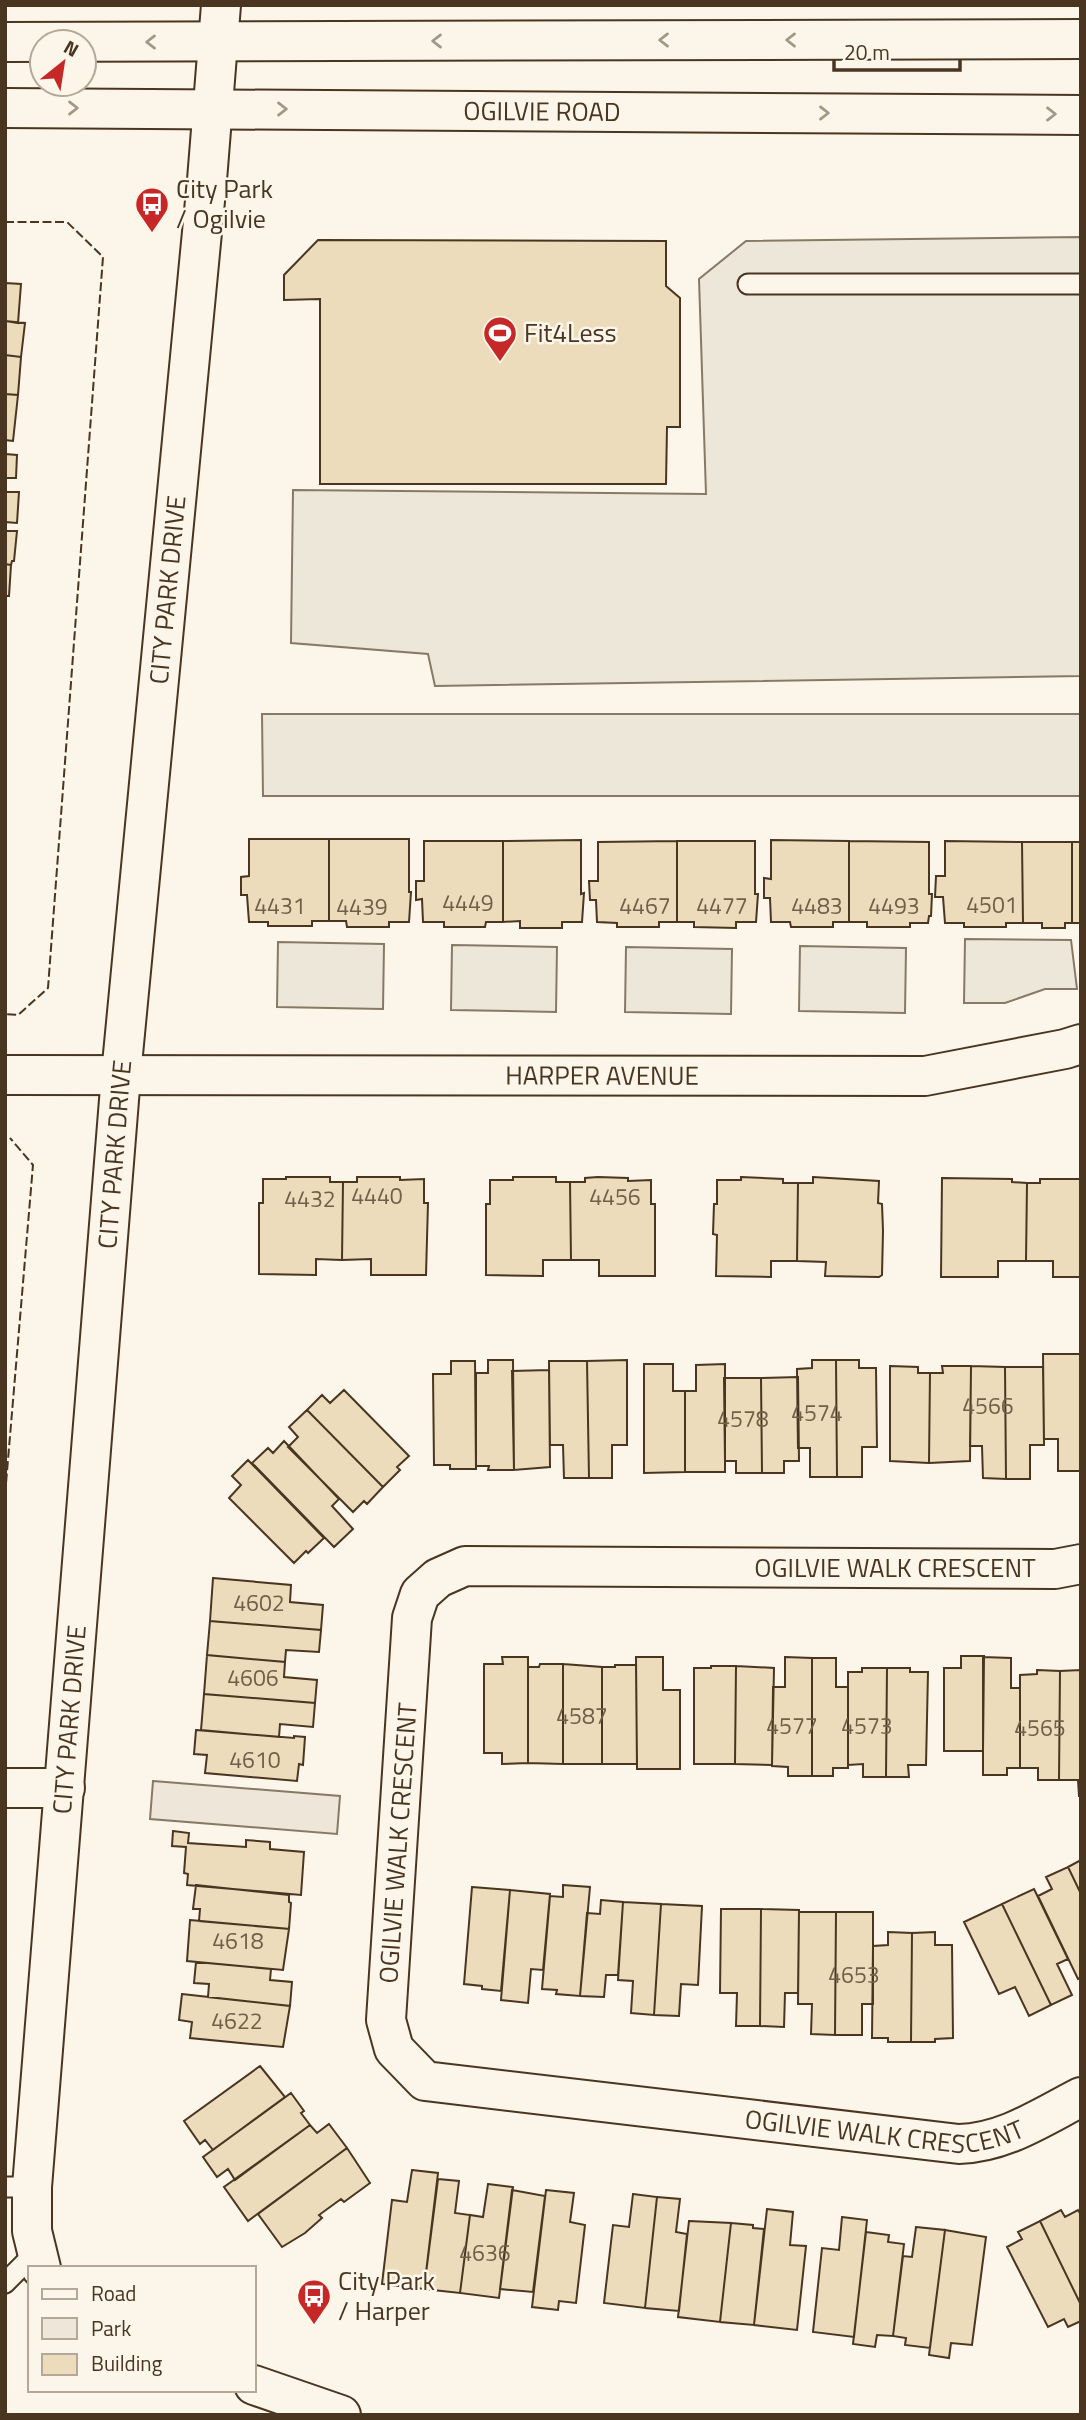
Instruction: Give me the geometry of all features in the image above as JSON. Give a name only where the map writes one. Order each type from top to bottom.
[{"type":"street","points":[[5,42],[220,24],[1081,39]]},
{"type":"street","name":"CITY PARK DRIVE","points":[[39,2260],[19,2187],[65,1788],[121,1075],[220,24]]},
{"type":"street","name":"OGILVIE ROAD","points":[[5,108],[1081,115]]},
{"type":"street","name":"HARPER AVENUE","points":[[5,1075],[925,1076],[1081,1044]]},
{"type":"street","name":"OGILVIE WALK CRESCENT","points":[[1081,1564],[1055,1569],[465,1566],[438,1578],[420,1594],[412,1618],[386,2020],[394,2049],[425,2081],[959,2144],[974,2144],[1009,2134],[1081,2097]]},
{"type":"street","points":[[5,1788],[65,1788]]},
{"type":"street","points":[[256,2386],[341,2415]]},
{"type":"lane","points":[[748,284],[1081,284]]},
{"type":"lane","points":[[5,2283],[28,2267]]},
{"type":"green space","points":[[153,1781],[340,1796],[337,1834],[150,1819]]},
{"type":"shaded area","points":[[1081,237],[1081,676],[435,686],[428,654],[291,643],[293,490],[706,494],[699,279],[746,241]]},
{"type":"shaded area","points":[[262,714],[1081,714],[1081,796],[263,796]]},
{"type":"shaded area","points":[[965,939],[1071,940],[1077,989],[1045,989],[1005,1003],[964,1003]]},
{"type":"shaded area","points":[[278,942],[384,944],[383,1009],[277,1007]]},
{"type":"shaded area","points":[[452,945],[557,947],[556,1012],[451,1010]]},
{"type":"shaded area","points":[[800,946],[906,948],[905,1013],[799,1011]]},
{"type":"shaded area","points":[[626,947],[732,949],[731,1014],[625,1012]]},
{"type":"building","name":"Fit4Less","points":[[318,240],[666,241],[666,286],[680,298],[680,427],[667,427],[666,484],[320,484],[320,299],[284,300],[284,275]]},
{"type":"building","points":[[5,283],[21,284],[18,323],[5,321]]},
{"type":"building","points":[[5,321],[25,323],[21,357],[5,355]]},
{"type":"building","points":[[5,355],[21,357],[18,395],[5,394]]},
{"type":"building","points":[[5,394],[18,395],[13,441],[5,440]]},
{"type":"building","points":[[5,454],[17,455],[16,478],[5,478]]},
{"type":"building","points":[[5,492],[19,492],[17,523],[5,522]]},
{"type":"building","points":[[5,531],[17,531],[14,561],[11,565],[5,564]]},
{"type":"building","points":[[5,564],[11,565],[9,596],[5,596]]},
{"type":"building","points":[[249,839],[329,839],[329,921],[312,921],[312,926],[268,926],[268,922],[249,922],[247,895],[241,895],[241,877],[249,876]]},
{"type":"building","points":[[329,839],[409,839],[409,922],[389,922],[389,927],[347,927],[346,921],[329,921]]},
{"type":"building","points":[[581,840],[581,894],[584,893],[582,922],[562,922],[562,928],[520,928],[520,921],[503,922],[503,841]]},
{"type":"building","points":[[771,840],[849,841],[849,922],[833,922],[833,927],[791,927],[790,922],[771,922],[770,898],[764,898],[764,878],[771,879]]},
{"type":"building","points":[[424,841],[503,841],[503,922],[486,922],[485,927],[444,927],[444,922],[423,922],[422,899],[416,900],[416,881],[424,881]]},
{"type":"building","points":[[677,841],[677,922],[659,922],[659,927],[617,927],[617,923],[597,922],[596,900],[590,900],[589,881],[598,881],[598,842]]},
{"type":"building","points":[[677,841],[755,841],[755,894],[758,894],[756,922],[736,922],[736,928],[694,927],[694,922],[677,922]]},
{"type":"building","points":[[849,841],[929,842],[929,894],[932,894],[928,923],[910,923],[910,927],[867,927],[867,922],[849,922]]},
{"type":"building","points":[[945,841],[1022,842],[1023,923],[1006,923],[1006,927],[964,927],[964,923],[945,923],[943,897],[935,897],[936,876],[945,876]]},
{"type":"building","points":[[1022,842],[1072,842],[1072,923],[1065,923],[1065,928],[1042,928],[1042,923],[1023,923]]},
{"type":"building","points":[[1072,842],[1081,842],[1081,928],[1080,923],[1072,923]]},
{"type":"building","points":[[330,1177],[330,1182],[343,1182],[342,1260],[316,1259],[316,1275],[259,1274],[259,1203],[263,1203],[263,1179]]},
{"type":"building","points":[[357,1177],[424,1179],[424,1203],[428,1203],[426,1275],[371,1275],[371,1259],[342,1260],[343,1182],[357,1182]]},
{"type":"building","points":[[513,1177],[556,1177],[556,1182],[570,1182],[571,1260],[543,1260],[543,1276],[486,1275],[486,1204],[490,1204],[490,1180],[513,1180]]},
{"type":"building","points":[[741,1177],[783,1179],[783,1183],[798,1183],[797,1261],[771,1261],[771,1277],[716,1276],[717,1235],[713,1234],[717,1180],[741,1180]]},
{"type":"building","points":[[813,1177],[879,1181],[878,1203],[882,1204],[883,1231],[882,1275],[825,1276],[826,1262],[797,1261],[798,1183],[813,1183]]},
{"type":"building","points":[[585,1178],[628,1178],[628,1181],[651,1180],[651,1204],[655,1204],[655,1276],[599,1276],[599,1260],[571,1260],[570,1182],[585,1182]]},
{"type":"building","points":[[942,1178],[1012,1179],[1012,1182],[1027,1183],[1026,1261],[998,1261],[998,1277],[941,1277]]},
{"type":"building","points":[[1040,1179],[1081,1179],[1081,1277],[1053,1277],[1053,1261],[1026,1261],[1027,1183],[1040,1183]]},
{"type":"building","points":[[1043,1354],[1080,1354],[1081,1471],[1058,1471],[1058,1439],[1044,1439]]},
{"type":"building","points":[[488,1360],[513,1360],[514,1470],[488,1470],[489,1466],[476,1466],[476,1373],[488,1373]]},
{"type":"building","points":[[627,1360],[627,1445],[612,1445],[612,1478],[589,1478],[587,1361]]},
{"type":"building","points":[[812,1360],[836,1360],[837,1477],[810,1477],[810,1448],[798,1448],[797,1369],[812,1368]]},
{"type":"building","points":[[836,1360],[859,1360],[859,1368],[876,1368],[877,1447],[862,1447],[862,1477],[837,1477]]},
{"type":"building","points":[[451,1361],[475,1361],[476,1469],[450,1469],[450,1465],[434,1465],[433,1374],[451,1374]]},
{"type":"building","points":[[549,1361],[587,1361],[589,1478],[564,1478],[563,1445],[550,1445]]},
{"type":"building","points":[[644,1364],[673,1364],[673,1391],[685,1391],[685,1472],[644,1473]]},
{"type":"building","points":[[725,1364],[725,1472],[685,1472],[685,1391],[696,1391],[696,1365]]},
{"type":"building","points":[[890,1366],[918,1367],[918,1373],[930,1373],[929,1463],[890,1461]]},
{"type":"building","points":[[942,1366],[971,1366],[970,1461],[929,1463],[930,1373],[943,1373]]},
{"type":"building","points":[[971,1366],[1005,1367],[1006,1479],[983,1478],[982,1446],[970,1446]]},
{"type":"building","points":[[1005,1367],[1043,1367],[1044,1445],[1030,1445],[1030,1479],[1006,1479]]},
{"type":"building","points":[[549,1370],[550,1467],[514,1470],[512,1371]]},
{"type":"building","points":[[798,1377],[799,1461],[784,1461],[784,1473],[762,1473],[761,1378]]},
{"type":"building","points":[[724,1378],[761,1378],[762,1473],[736,1473],[736,1461],[725,1461]]},
{"type":"building","points":[[344,1390],[409,1456],[397,1467],[400,1470],[383,1487],[307,1410],[322,1395],[330,1403]]},
{"type":"building","points":[[307,1410],[383,1487],[367,1504],[364,1501],[353,1512],[288,1447],[298,1437],[289,1427]]},
{"type":"building","points":[[284,1441],[339,1499],[332,1506],[353,1529],[334,1547],[252,1463],[268,1448],[273,1453]]},
{"type":"building","points":[[248,1460],[324,1538],[294,1563],[229,1498],[241,1485],[232,1476]]},
{"type":"building","points":[[213,1578],[291,1585],[290,1602],[323,1605],[321,1630],[210,1621]]},
{"type":"building","points":[[210,1621],[321,1630],[319,1652],[286,1650],[285,1662],[207,1655]]},
{"type":"building","points":[[207,1655],[285,1662],[284,1677],[317,1680],[315,1703],[204,1694]]},
{"type":"building","points":[[961,1656],[984,1656],[983,1751],[944,1751],[944,1668],[961,1668]]},
{"type":"building","points":[[502,1657],[528,1657],[528,1763],[502,1764],[502,1753],[484,1753],[484,1664],[503,1664]]},
{"type":"building","points":[[636,1657],[663,1657],[663,1690],[680,1690],[680,1769],[637,1769]]},
{"type":"building","points":[[785,1657],[812,1658],[812,1776],[788,1776],[788,1767],[772,1766],[773,1687],[785,1687]]},
{"type":"building","points":[[983,1657],[1011,1658],[1011,1688],[1020,1688],[1020,1768],[1007,1768],[1007,1775],[983,1775]]},
{"type":"building","points":[[812,1658],[836,1658],[836,1687],[848,1687],[848,1768],[833,1768],[833,1776],[812,1776]]},
{"type":"building","points":[[540,1664],[563,1664],[563,1764],[528,1763],[528,1667],[539,1667]]},
{"type":"building","points":[[563,1664],[602,1667],[602,1764],[563,1764]]},
{"type":"building","points":[[636,1665],[637,1764],[602,1764],[602,1667]]},
{"type":"building","points":[[736,1666],[735,1764],[694,1764],[694,1668]]},
{"type":"building","points":[[736,1666],[774,1668],[772,1765],[735,1764]]},
{"type":"building","points":[[862,1668],[887,1668],[886,1777],[863,1777],[863,1764],[848,1765],[848,1672],[862,1672]]},
{"type":"building","points":[[887,1668],[910,1668],[910,1672],[928,1672],[926,1765],[908,1765],[909,1777],[886,1777]]},
{"type":"building","points":[[1037,1670],[1060,1671],[1059,1780],[1038,1780],[1038,1768],[1020,1768],[1020,1675],[1037,1674]]},
{"type":"building","points":[[1081,1670],[1079,1796],[1078,1780],[1059,1780],[1060,1671]]},
{"type":"building","points":[[204,1694],[315,1703],[313,1727],[280,1724],[279,1737],[201,1730]]},
{"type":"building","points":[[196,1730],[305,1737],[303,1765],[299,1764],[297,1781],[205,1773],[207,1755],[194,1754]]},
{"type":"building","points":[[173,1831],[189,1833],[188,1843],[246,1847],[246,1840],[270,1842],[270,1849],[304,1852],[301,1895],[187,1885],[188,1874],[184,1873],[186,1847],[172,1846]]},
{"type":"building","points":[[1081,1860],[1081,1894],[1068,1867]]},
{"type":"building","points":[[1068,1867],[1081,1894],[1081,1978],[1078,1979],[1038,1896],[1052,1889],[1046,1877]]},
{"type":"building","points":[[196,1885],[289,1895],[289,1929],[199,1921],[200,1909],[193,1909]]},
{"type":"building","points":[[563,1885],[590,1887],[580,1996],[556,1994],[557,1990],[542,1989],[550,1896],[563,1897]]},
{"type":"building","points":[[472,1887],[510,1890],[501,1991],[464,1984]]},
{"type":"building","points":[[1034,1889],[1068,1959],[1057,1964],[1072,1995],[1051,2005],[1002,1904]]},
{"type":"building","points":[[510,1890],[550,1894],[543,1970],[531,1969],[528,2003],[501,2000]]},
{"type":"building","points":[[601,1900],[623,1902],[618,1975],[606,1975],[604,1997],[580,1996],[587,1913],[600,1914]]},
{"type":"building","points":[[623,1902],[661,1904],[654,2015],[631,2013],[633,1981],[618,1980]]},
{"type":"building","points":[[661,1904],[702,1906],[698,1985],[681,1984],[679,2016],[654,2015]]},
{"type":"building","points":[[1002,1904],[1051,2005],[1029,2016],[1015,1987],[999,1994],[964,1922]]},
{"type":"building","points":[[721,1909],[761,1909],[760,2026],[736,2026],[737,1993],[720,1993]]},
{"type":"building","points":[[761,1909],[799,1910],[798,1993],[785,1993],[784,2027],[760,2026]]},
{"type":"building","points":[[799,1912],[836,1912],[835,2035],[811,2034],[812,2004],[798,2004]]},
{"type":"building","points":[[836,1912],[873,1912],[873,2004],[862,2004],[862,2035],[835,2035]]},
{"type":"building","points":[[190,1920],[289,1929],[283,1970],[187,1961]]},
{"type":"building","points":[[888,1932],[912,1933],[911,2042],[888,2042],[888,2038],[872,2038],[873,1946],[888,1945]]},
{"type":"building","points":[[935,1932],[935,1945],[952,1945],[953,2038],[935,2039],[935,2042],[911,2042],[912,1933]]},
{"type":"building","points":[[196,1962],[271,1969],[270,1980],[292,1982],[290,2006],[208,1997],[209,1984],[194,1983]]},
{"type":"building","points":[[182,1994],[290,2006],[283,2047],[190,2038],[192,2022],[179,2020]]},
{"type":"building","points":[[260,2066],[285,2097],[213,2150],[205,2140],[200,2144],[184,2121]]},
{"type":"building","points":[[291,2093],[310,2125],[235,2180],[228,2169],[217,2177],[203,2157]]},
{"type":"building","points":[[329,2124],[347,2148],[248,2221],[224,2187],[310,2125],[317,2133]]},
{"type":"building","points":[[347,2148],[370,2183],[344,2202],[341,2199],[319,2215],[322,2218],[305,2233],[282,2247],[258,2214]]},
{"type":"building","points":[[412,2170],[438,2173],[424,2289],[382,2284],[392,2200],[407,2202]]},
{"type":"building","points":[[438,2179],[459,2181],[455,2213],[470,2215],[460,2293],[424,2289]]},
{"type":"building","points":[[488,2184],[513,2187],[499,2298],[460,2293],[470,2215],[483,2217]]},
{"type":"building","points":[[512,2190],[545,2196],[533,2292],[500,2289]]},
{"type":"building","points":[[546,2190],[574,2193],[570,2222],[585,2225],[576,2303],[559,2301],[558,2310],[532,2307]]},
{"type":"building","points":[[633,2194],[657,2197],[645,2308],[604,2303],[613,2225],[629,2227]]},
{"type":"building","points":[[657,2197],[680,2199],[676,2232],[687,2234],[679,2311],[645,2308]]},
{"type":"building","points":[[767,2209],[793,2212],[790,2245],[806,2246],[797,2330],[754,2325]]},
{"type":"building","points":[[1061,2210],[1065,2217],[1078,2210],[1081,2215],[1081,2305],[1040,2221]]},
{"type":"building","points":[[842,2217],[867,2220],[854,2337],[813,2332],[822,2248],[839,2250]]},
{"type":"building","points":[[689,2221],[731,2223],[720,2322],[678,2317]]},
{"type":"building","points":[[1040,2221],[1081,2305],[1081,2321],[1068,2327],[1064,2319],[1048,2327],[1007,2247],[1022,2239],[1018,2232]]},
{"type":"building","points":[[731,2223],[764,2229],[754,2325],[720,2322]]},
{"type":"building","points":[[916,2227],[945,2230],[930,2348],[905,2345],[906,2338],[893,2336],[903,2256],[912,2257]]},
{"type":"building","points":[[945,2230],[986,2237],[972,2345],[951,2343],[949,2358],[929,2355]]},
{"type":"building","points":[[866,2232],[889,2235],[888,2242],[904,2244],[893,2336],[877,2335],[875,2347],[853,2344]]},
{"type":"fence","points":[[5,222],[67,222],[103,257],[48,988],[18,1015],[5,1014]]},
{"type":"fence","points":[[5,1495],[33,1165],[10,1138]]},
{"type":"place","name":"City Park / Ogilvie","points":[[152,234]]},
{"type":"place","name":"Fit4Less","points":[[500,363]]},
{"type":"place","name":"City Park / Harper","points":[[314,2326]]}]
